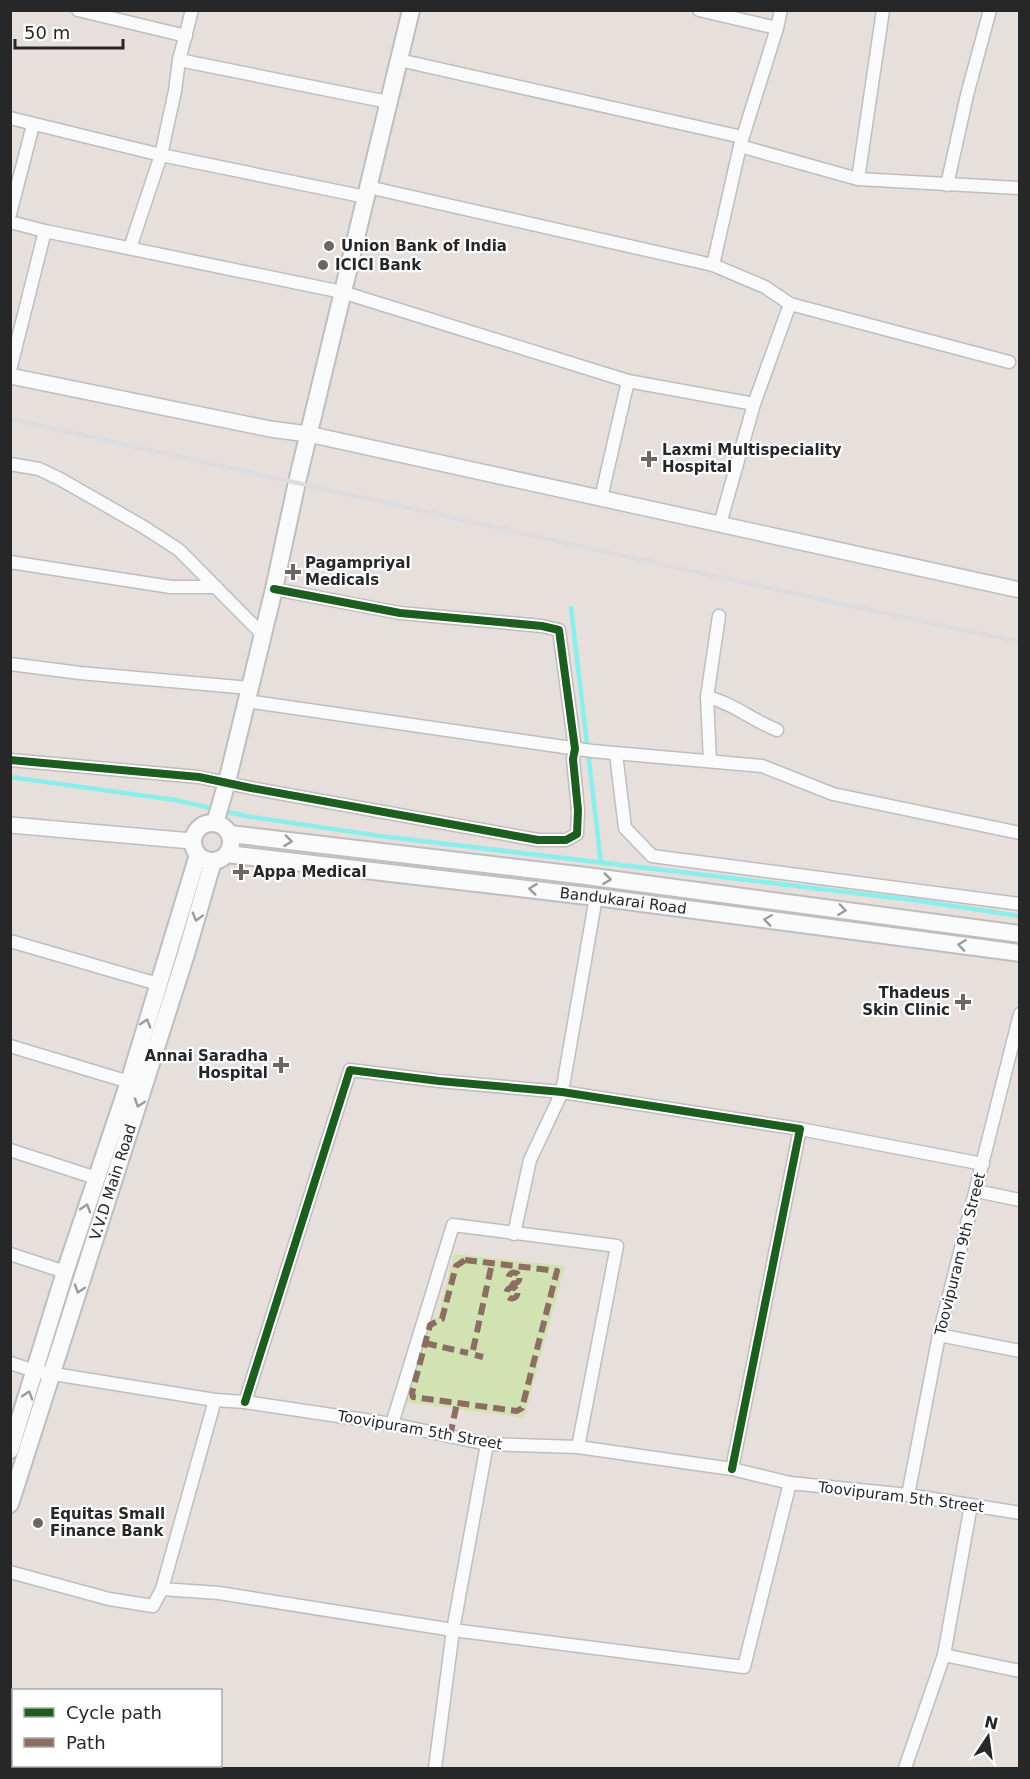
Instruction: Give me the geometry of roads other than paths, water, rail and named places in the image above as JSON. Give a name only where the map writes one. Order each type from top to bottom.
[{"type":"main road","points":[[216,820],[263,636],[308,434],[411,10]]},
{"type":"main road","points":[[216,820],[230,834],[231,844],[208,853],[194,833],[200,827],[216,820]]},
{"type":"main road","name":"Bandukarai Road","points":[[230,834],[574,875],[1020,934]]},
{"type":"main road","name":"Bandukarai Road","points":[[208,853],[596,897],[1020,953]]},
{"type":"main road","name":"V.V.D Main Road","points":[[10,1504],[44,1373],[65,1272],[129,1082],[158,984],[208,853]]},
{"type":"main road","name":"V.V.D Main Road","points":[[10,1450],[44,1373],[186,954],[208,853]]},
{"type":"street","points":[[78,10],[186,36]]},
{"type":"street","points":[[130,248],[160,155],[175,91],[179,60],[192,10]]},
{"type":"street","points":[[699,10],[777,28]]},
{"type":"street","points":[[713,265],[741,141],[781,10]]},
{"type":"street","points":[[858,179],[883,10]]},
{"type":"street","points":[[947,185],[990,10]]},
{"type":"street","points":[[179,60],[388,102]]},
{"type":"street","points":[[399,60],[741,141],[858,179],[1020,188]]},
{"type":"street","points":[[10,118],[160,155],[367,192],[713,265],[765,286],[790,304],[1009,362]]},
{"type":"street","points":[[10,213],[33,125]]},
{"type":"street","points":[[10,222],[342,292],[628,381],[754,404]]},
{"type":"street","points":[[10,370],[45,231]]},
{"type":"street","points":[[720,524],[754,404],[790,304]]},
{"type":"street","points":[[10,376],[270,429],[308,434],[1020,590]]},
{"type":"street","points":[[601,498],[628,381]]},
{"type":"street","points":[[10,464],[39,469],[142,526],[179,550],[263,636]]},
{"type":"street","points":[[10,562],[171,587],[216,587]]},
{"type":"street","points":[[274,589],[400,614],[542,626],[559,630],[582,750]]},
{"type":"street","points":[[710,762],[707,697],[719,616]]},
{"type":"street","points":[[10,664],[248,695],[582,750],[762,766],[832,794],[1020,833]]},
{"type":"street","points":[[707,697],[728,704],[777,730]]},
{"type":"street","points":[[10,760],[199,777],[225,789],[251,788],[538,840],[566,840],[577,834],[579,810],[573,759],[582,750]]},
{"type":"street","points":[[616,754],[625,828],[652,856],[1020,904]]},
{"type":"street","points":[[10,825],[208,853]]},
{"type":"street","points":[[514,1234],[531,1160],[562,1092],[596,897]]},
{"type":"street","points":[[10,941],[158,984]]},
{"type":"street","name":"Toovipuram 9th Street","points":[[908,1495],[939,1335],[1020,1014]]},
{"type":"street","points":[[10,1046],[129,1082]]},
{"type":"street","points":[[244,1402],[350,1070],[562,1092],[800,1129],[982,1164]]},
{"type":"street","points":[[732,1469],[800,1129]]},
{"type":"street","points":[[10,1150],[96,1178]]},
{"type":"street","points":[[976,1191],[1020,1200]]},
{"type":"street","points":[[392,1424],[453,1225],[617,1246],[578,1447]]},
{"type":"street","points":[[10,1254],[65,1272]]},
{"type":"street","points":[[939,1335],[1020,1351]]},
{"type":"street","name":"Toovipuram 5th Street","points":[[10,1364],[44,1373],[215,1400],[244,1402],[392,1424],[487,1444],[578,1447],[732,1469],[790,1483],[908,1495],[1020,1513]]},
{"type":"street","points":[[10,1572],[109,1599],[153,1606],[162,1589],[215,1400]]},
{"type":"street","points":[[435,1768],[453,1630],[487,1444]]},
{"type":"street","points":[[162,1589],[219,1593],[453,1630],[744,1666],[790,1483]]},
{"type":"street","points":[[905,1768],[944,1655],[971,1505]]},
{"type":"street","points":[[944,1655],[1020,1671]]},
{"type":"waterway","points":[[571,608],[601,863]]},
{"type":"waterway","points":[[10,777],[175,800],[215,809]]},
{"type":"waterway","points":[[223,811],[380,836],[913,900],[1020,916]]},
{"type":"railway","points":[[10,419],[1020,642]]},
{"type":"place","name":"Union Bank of India","points":[[329,246]]},
{"type":"place","name":"ICICI Bank","points":[[323,265]]},
{"type":"place","name":"Laxmi Multispeciality Hospital","points":[[649,459]]},
{"type":"place","name":"Pagampriyal Medicals","points":[[293,572]]},
{"type":"place","name":"Appa Medical","points":[[241,872]]},
{"type":"place","name":"Thadeus Skin Clinic","points":[[963,1002]]},
{"type":"place","name":"Annai Saradha Hospital","points":[[281,1065]]},
{"type":"place","name":"Equitas Small Finance Bank","points":[[38,1523]]}]
